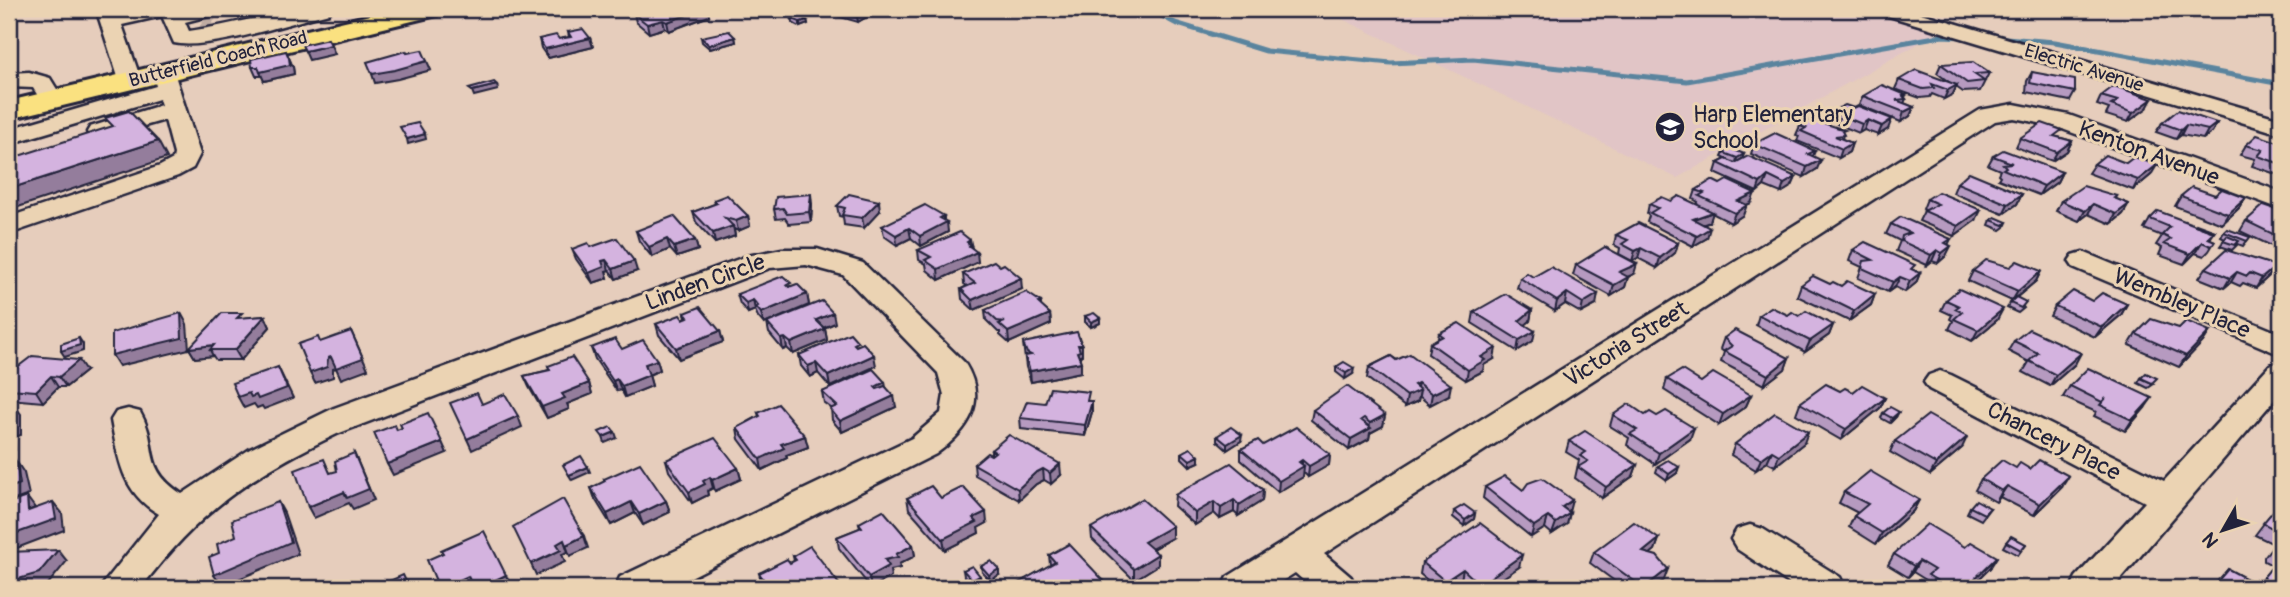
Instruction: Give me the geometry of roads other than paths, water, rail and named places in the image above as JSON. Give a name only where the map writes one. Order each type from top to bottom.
[{"type":"main road","name":"Butterfield Coach Road","points":[[9,110],[130,80],[171,98],[411,11]]},
{"type":"street","name":"Electric Avenue","points":[[1886,9],[2281,127]]},
{"type":"street","points":[[130,80],[108,15],[236,16]]},
{"type":"street","points":[[9,80],[29,79],[43,83],[51,99]]},
{"type":"street","points":[[119,134],[171,98]]},
{"type":"street","points":[[9,160],[119,134],[171,98]]},
{"type":"street","points":[[9,137],[171,98]]},
{"type":"street","points":[[9,226],[177,168],[184,163],[187,153],[171,98]]},
{"type":"street","name":"Kenton Avenue","points":[[2014,110],[2060,120],[2281,201]]},
{"type":"street","name":"Victoria Street","points":[[1241,588],[1988,115],[2014,110]]},
{"type":"street","name":"Linden Circle","points":[[119,588],[185,511],[234,474],[287,443],[346,415],[757,262],[783,256],[808,255],[833,259],[853,269],[953,369],[961,388],[961,409],[947,430],[924,446],[634,588]]},
{"type":"street","name":"Wembley Place","points":[[2083,261],[2281,345]]},
{"type":"street","points":[[2090,588],[2281,372]]},
{"type":"street","name":"Chancery Place","points":[[1940,382],[2169,499]]},
{"type":"street","points":[[128,420],[140,480],[156,498],[185,511]]},
{"type":"street","points":[[1750,538],[1826,588]]},
{"type":"street","points":[[1297,553],[1337,588]]},
{"type":"waterway","points":[[1149,9],[1175,23],[1266,51],[1391,63],[1473,59],[1687,81],[1941,36],[1964,37]]},
{"type":"waterway","points":[[1994,37],[2055,42],[2281,84]]},
{"type":"tunnel","points":[[246,13],[255,18]]},
{"type":"tunnel","points":[[202,23],[209,28]]},
{"type":"place","name":"Harp Elementary School","points":[[1670,127]]}]
